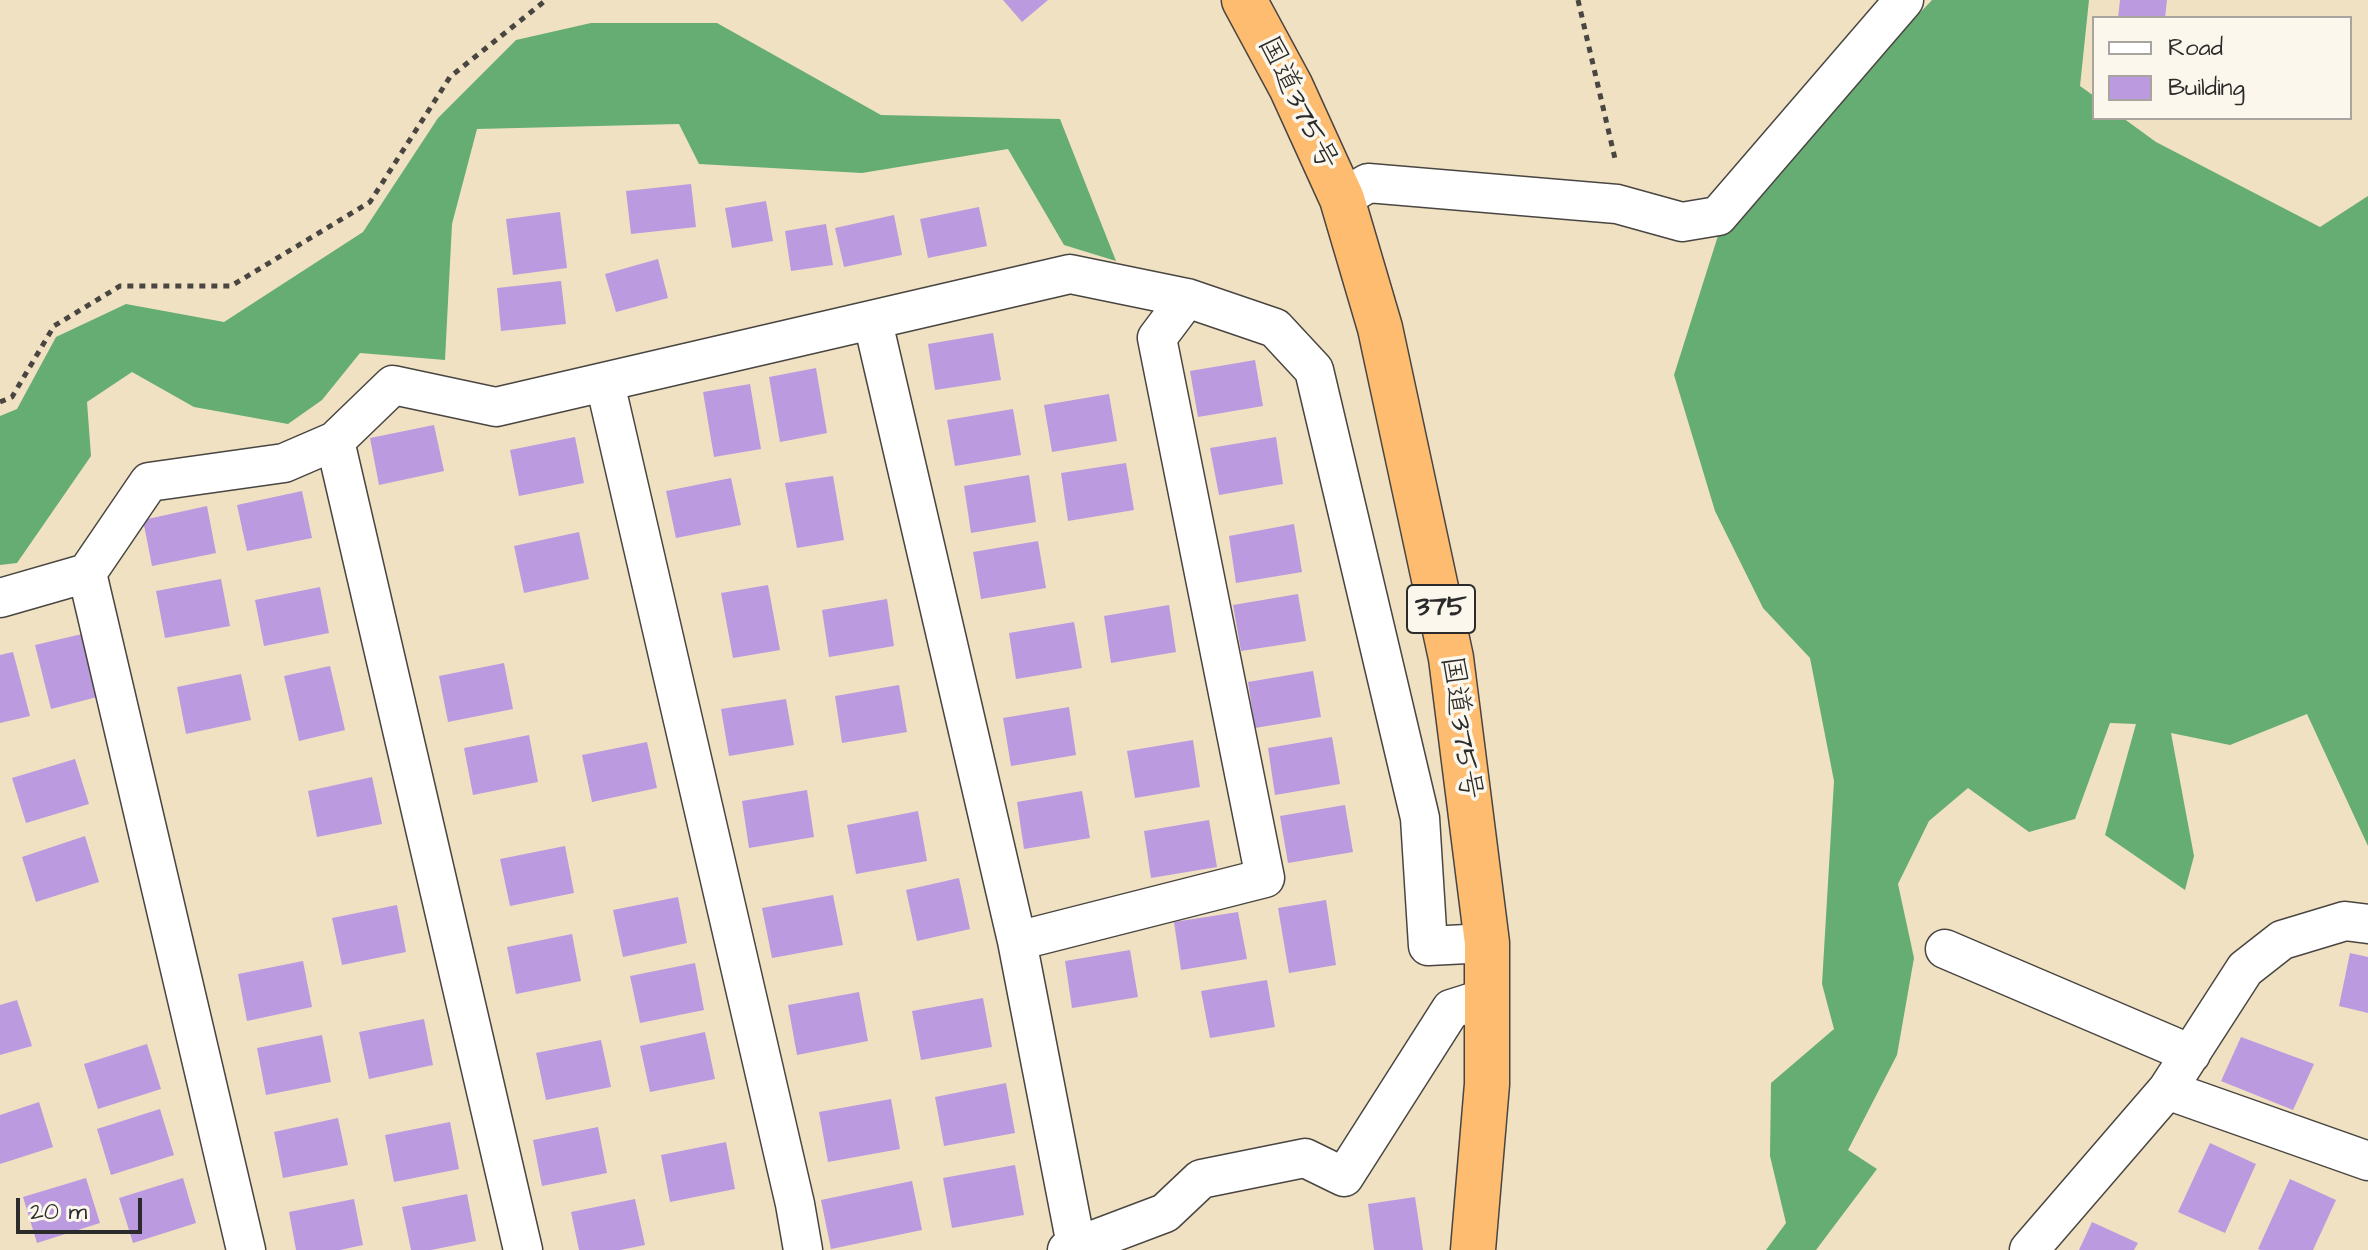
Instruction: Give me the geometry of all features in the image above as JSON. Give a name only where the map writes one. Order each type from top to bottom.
[{"type":"highway","name":"国道375号","points":[[1244,0],[1291,87],[1342,199],[1380,328],[1451,658],[1487,943],[1487,1084],[1473,1250]]},
{"type":"street","points":[[1342,199],[1368,183],[1617,204],[1682,222],[1718,216],[1904,0]]},
{"type":"street","points":[[0,598],[87,573],[149,482],[284,463],[335,441],[393,385],[496,407],[1070,274],[1187,298],[1275,328],[1314,370],[1420,818],[1428,946],[1487,943]]},
{"type":"street","points":[[1017,941],[1265,878],[1157,338],[1187,298]]},
{"type":"street","points":[[873,322],[1017,941],[1074,1249],[1165,1213],[1201,1179],[1305,1158],[1344,1177],[1451,1009],[1486,998]]},
{"type":"street","points":[[605,383],[795,1204],[803,1250]]},
{"type":"street","points":[[335,441],[523,1250]]},
{"type":"street","points":[[87,573],[246,1250]]},
{"type":"street","points":[[2029,1250],[2167,1090],[2245,969],[2282,940],[2345,921],[2368,924]]},
{"type":"street","points":[[1945,949],[2191,1054]]},
{"type":"street","points":[[2167,1090],[2368,1161]]},
{"type":"path","points":[[0,402],[12,397],[54,326],[120,286],[231,286],[370,202],[450,77],[546,0]]},
{"type":"path","points":[[1578,0],[1619,178],[1617,204]]},
{"type":"green space","points":[[1932,0],[2089,0],[2080,86],[2092,95],[2092,120],[2126,120],[2156,142],[2320,227],[2368,196],[2368,846],[2307,714],[2230,745],[2171,733],[2194,856],[2185,890],[2105,835],[2136,724],[2110,723],[2075,819],[2029,832],[1968,788],[1929,821],[1898,884],[1914,958],[1897,1055],[1848,1150],[1877,1169],[1816,1250],[1766,1250],[1786,1223],[1770,1156],[1771,1083],[1834,1029],[1822,984],[1834,781],[1810,658],[1763,608],[1715,511],[1674,375],[1722,223]]},
{"type":"green space","points":[[591,23],[717,23],[881,115],[1060,119],[1116,261],[1064,245],[1008,149],[862,173],[699,164],[679,124],[477,129],[452,224],[445,360],[360,353],[322,400],[288,424],[194,407],[132,372],[87,402],[91,456],[17,563],[0,565],[0,416],[17,409],[56,337],[126,304],[224,322],[363,232],[438,118],[516,40]]},
{"type":"building","points":[[1003,0],[1048,0],[1022,22]]},
{"type":"building","points":[[2120,0],[2167,0],[2165,16],[2118,16]]},
{"type":"building","points":[[691,184],[696,227],[631,234],[626,191]]},
{"type":"building","points":[[766,201],[773,241],[732,248],[725,208]]},
{"type":"building","points":[[979,207],[987,246],[928,258],[920,219]]},
{"type":"building","points":[[560,212],[567,268],[513,275],[506,219]]},
{"type":"building","points":[[894,215],[902,255],[844,267],[835,228]]},
{"type":"building","points":[[826,224],[833,265],[791,271],[785,231]]},
{"type":"building","points":[[658,259],[668,298],[616,312],[605,274]]},
{"type":"building","points":[[561,281],[566,324],[501,331],[497,288]]},
{"type":"building","points":[[993,333],[1001,380],[935,390],[928,344]]},
{"type":"building","points":[[1255,360],[1263,406],[1198,417],[1190,371]]},
{"type":"building","points":[[816,368],[827,433],[780,442],[769,377]]},
{"type":"building","points":[[750,384],[761,449],[714,457],[703,392]]},
{"type":"building","points":[[1109,394],[1117,441],[1052,452],[1044,405]]},
{"type":"building","points":[[1013,409],[1021,455],[955,466],[947,420]]},
{"type":"building","points":[[434,425],[444,471],[379,485],[370,438]]},
{"type":"building","points":[[575,437],[584,483],[519,496],[510,450]]},
{"type":"building","points":[[1276,437],[1283,484],[1219,495],[1210,448]]},
{"type":"building","points":[[1126,463],[1134,510],[1068,521],[1061,473]]},
{"type":"building","points":[[1029,475],[1036,522],[971,533],[964,486]]},
{"type":"building","points":[[833,476],[844,540],[797,548],[785,483]]},
{"type":"building","points":[[731,478],[741,525],[676,538],[666,491]]},
{"type":"building","points":[[302,491],[312,538],[247,551],[237,505]]},
{"type":"building","points":[[207,506],[216,553],[152,566],[143,520]]},
{"type":"building","points":[[1294,524],[1302,572],[1236,583],[1229,536]]},
{"type":"building","points":[[579,532],[589,579],[524,593],[514,546]]},
{"type":"building","points":[[1038,541],[1046,588],[981,599],[973,552]]},
{"type":"building","points":[[221,579],[230,626],[165,638],[156,591]]},
{"type":"building","points":[[768,585],[780,650],[733,658],[721,593]]},
{"type":"building","points":[[320,587],[329,633],[264,646],[255,600]]},
{"type":"building","points":[[1298,594],[1306,641],[1241,651],[1233,605]]},
{"type":"building","points":[[887,599],[894,646],[829,657],[822,610]]},
{"type":"building","points":[[1169,605],[1176,652],[1111,663],[1104,616]]},
{"type":"building","points":[[1074,622],[1082,668],[1016,679],[1009,633]]},
{"type":"building","points":[[82,634],[97,697],[51,709],[35,645]]},
{"type":"building","points":[[13,652],[30,716],[0,723],[0,655]]},
{"type":"building","points":[[504,663],[513,709],[448,722],[439,676]]},
{"type":"building","points":[[330,666],[345,730],[299,741],[284,676]]},
{"type":"building","points":[[1313,671],[1321,717],[1255,728],[1248,682]]},
{"type":"building","points":[[241,674],[251,720],[186,734],[177,687]]},
{"type":"building","points":[[899,685],[907,732],[842,743],[835,696]]},
{"type":"building","points":[[786,699],[794,745],[729,756],[721,709]]},
{"type":"building","points":[[1069,707],[1076,755],[1011,766],[1003,718]]},
{"type":"building","points":[[529,735],[538,782],[473,795],[464,748]]},
{"type":"building","points":[[1332,737],[1340,784],[1275,795],[1268,748]]},
{"type":"building","points":[[1193,740],[1200,787],[1135,798],[1127,751]]},
{"type":"building","points":[[647,742],[657,788],[592,802],[582,755]]},
{"type":"building","points":[[75,759],[89,804],[26,823],[12,778]]},
{"type":"building","points":[[372,777],[382,824],[317,837],[308,791]]},
{"type":"building","points":[[807,790],[814,837],[749,848],[742,801]]},
{"type":"building","points":[[1082,791],[1090,838],[1024,849],[1017,802]]},
{"type":"building","points":[[1345,805],[1353,852],[1288,863],[1280,816]]},
{"type":"building","points":[[918,811],[927,861],[856,874],[847,825]]},
{"type":"building","points":[[1209,820],[1217,867],[1151,878],[1144,831]]},
{"type":"building","points":[[85,836],[99,882],[36,902],[22,857]]},
{"type":"building","points":[[565,846],[574,893],[510,906],[500,859]]},
{"type":"building","points":[[959,878],[970,929],[917,941],[906,890]]},
{"type":"building","points":[[833,895],[843,945],[772,958],[762,908]]},
{"type":"building","points":[[678,897],[687,943],[623,957],[613,910]]},
{"type":"building","points":[[1326,900],[1336,965],[1289,973],[1278,908]]},
{"type":"building","points":[[397,905],[406,952],[342,965],[332,918]]},
{"type":"building","points":[[1238,912],[1247,959],[1181,970],[1174,922]]},
{"type":"building","points":[[572,934],[581,981],[516,994],[507,947]]},
{"type":"building","points":[[1130,950],[1138,997],[1072,1008],[1065,961]]},
{"type":"building","points":[[2350,953],[2368,957],[2368,1013],[2339,1006]]},
{"type":"building","points":[[303,961],[312,1007],[247,1021],[238,974]]},
{"type":"building","points":[[695,963],[704,1010],[640,1023],[630,976]]},
{"type":"building","points":[[1267,980],[1275,1027],[1210,1038],[1201,991]]},
{"type":"building","points":[[859,992],[868,1041],[797,1055],[788,1005]]},
{"type":"building","points":[[983,998],[992,1047],[921,1060],[912,1011]]},
{"type":"building","points":[[17,1000],[32,1046],[0,1055],[0,1005]]},
{"type":"building","points":[[424,1019],[433,1065],[369,1079],[359,1032]]},
{"type":"building","points":[[705,1032],[715,1079],[650,1092],[640,1046]]},
{"type":"building","points":[[322,1035],[331,1082],[266,1095],[257,1048]]},
{"type":"building","points":[[2241,1037],[2314,1064],[2293,1110],[2221,1081]]},
{"type":"building","points":[[601,1040],[611,1087],[546,1100],[536,1053]]},
{"type":"building","points":[[147,1044],[161,1089],[98,1109],[84,1064]]},
{"type":"building","points":[[1006,1083],[1015,1133],[944,1146],[935,1097]]},
{"type":"building","points":[[891,1099],[900,1149],[828,1162],[819,1112]]},
{"type":"building","points":[[39,1102],[53,1147],[0,1164],[0,1115]]},
{"type":"building","points":[[160,1109],[174,1155],[111,1175],[97,1129]]},
{"type":"building","points":[[338,1118],[348,1165],[283,1178],[274,1132]]},
{"type":"building","points":[[450,1122],[459,1169],[394,1182],[385,1135]]},
{"type":"building","points":[[598,1127],[607,1173],[542,1186],[533,1140]]},
{"type":"building","points":[[726,1142],[735,1189],[670,1202],[661,1155]]},
{"type":"building","points":[[2210,1143],[2256,1164],[2225,1233],[2178,1212]]},
{"type":"building","points":[[1015,1165],[1024,1215],[952,1228],[943,1178]]},
{"type":"building","points":[[86,1178],[100,1223],[37,1243],[23,1197]]},
{"type":"building","points":[[183,1178],[196,1223],[133,1243],[119,1198]]},
{"type":"building","points":[[2290,1179],[2336,1200],[2313,1250],[2258,1249]]},
{"type":"building","points":[[912,1181],[922,1230],[831,1249],[821,1200]]},
{"type":"building","points":[[467,1194],[476,1241],[431,1250],[411,1250],[402,1207]]},
{"type":"building","points":[[1415,1197],[1423,1250],[1374,1250],[1368,1204]]},
{"type":"building","points":[[354,1199],[363,1245],[340,1250],[296,1250],[289,1212]]},
{"type":"building","points":[[635,1199],[645,1245],[620,1250],[579,1250],[571,1212]]},
{"type":"building","points":[[2092,1222],[2138,1243],[2134,1250],[2079,1250]]}]
